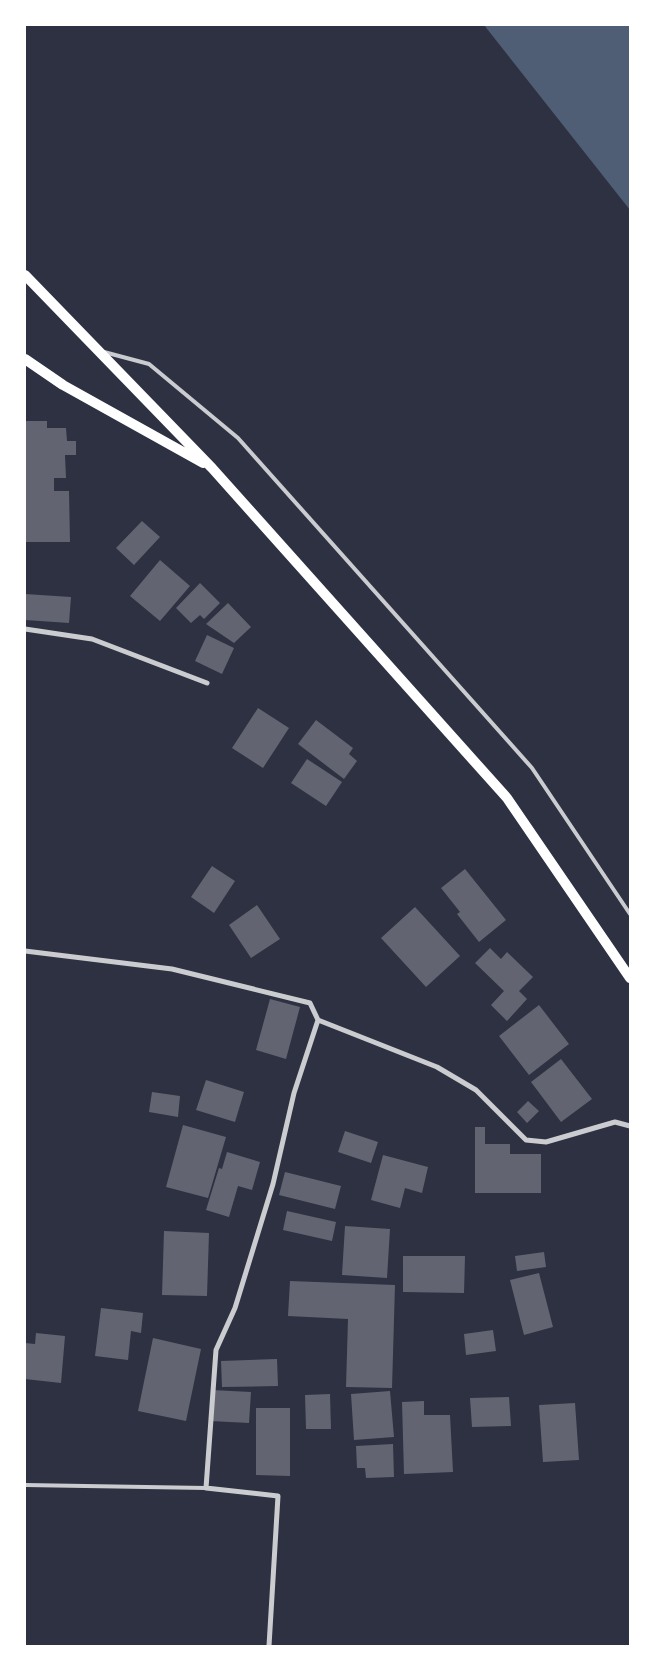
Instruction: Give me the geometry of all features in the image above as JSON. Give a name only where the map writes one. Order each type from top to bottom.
[{"type":"main road","points":[[25,275],[212,468],[506,798],[630,978]]},
{"type":"main road","points":[[25,360],[64,385],[212,468]]},
{"type":"street","points":[[25,629],[92,639],[207,682]]},
{"type":"street","points":[[25,951],[172,969],[310,1002],[318,1020],[294,1093],[273,1184],[235,1308],[216,1350],[206,1488],[278,1496],[269,1646]]},
{"type":"street","points":[[318,1020],[437,1068],[476,1090],[526,1140],[546,1142],[615,1122],[630,1126]]},
{"type":"lane","points":[[98,351],[149,364],[238,438],[532,768],[630,914]]},
{"type":"lane","points":[[25,1485],[206,1488]]},
{"type":"water","points":[[484,25],[630,25],[630,210]]},
{"type":"building","points":[[25,421],[47,421],[47,428],[66,428],[67,441],[76,441],[76,455],[65,455],[66,478],[54,478],[54,491],[69,491],[70,542],[25,542]]},
{"type":"building","points":[[142,521],[160,537],[134,565],[116,548]]},
{"type":"building","points":[[160,560],[190,586],[160,621],[130,596]]},
{"type":"building","points":[[200,583],[220,603],[204,619],[200,615],[191,623],[176,608]]},
{"type":"building","points":[[25,594],[71,597],[69,623],[25,620]]},
{"type":"building","points":[[228,603],[251,627],[234,643],[206,624]]},
{"type":"building","points":[[207,635],[234,648],[222,674],[195,661]]},
{"type":"building","points":[[258,708],[289,728],[263,768],[232,748]]},
{"type":"building","points":[[316,720],[353,748],[349,754],[357,761],[344,779],[298,744]]},
{"type":"building","points":[[307,759],[342,782],[326,806],[291,783]]},
{"type":"building","points":[[212,866],[235,881],[214,913],[191,897]]},
{"type":"building","points":[[465,869],[506,920],[479,942],[457,914],[460,912],[441,888]]},
{"type":"building","points":[[257,905],[280,939],[251,958],[229,925]]},
{"type":"building","points":[[415,907],[460,956],[426,987],[381,938]]},
{"type":"building","points":[[490,948],[501,959],[507,952],[533,977],[519,991],[527,999],[507,1021],[491,1005],[504,991],[475,963]]},
{"type":"building","points":[[270,999],[300,1007],[286,1059],[256,1050]]},
{"type":"building","points":[[539,1005],[569,1044],[529,1075],[499,1036]]},
{"type":"building","points":[[561,1059],[592,1099],[561,1122],[531,1082]]},
{"type":"building","points":[[206,1080],[244,1092],[235,1122],[196,1110]]},
{"type":"building","points":[[152,1092],[180,1096],[178,1117],[149,1112]]},
{"type":"building","points":[[528,1101],[539,1111],[527,1123],[517,1112]]},
{"type":"building","points":[[183,1125],[226,1137],[208,1198],[166,1187]]},
{"type":"building","points":[[475,1127],[485,1127],[485,1144],[510,1144],[510,1154],[541,1154],[541,1193],[475,1193]]},
{"type":"building","points":[[345,1131],[378,1142],[371,1163],[338,1152]]},
{"type":"building","points":[[227,1152],[260,1162],[252,1190],[238,1186],[229,1217],[206,1210],[219,1168],[222,1169]]},
{"type":"building","points":[[383,1155],[428,1167],[422,1193],[405,1188],[400,1208],[371,1200]]},
{"type":"building","points":[[285,1172],[341,1186],[335,1209],[279,1195]]},
{"type":"building","points":[[287,1211],[336,1222],[332,1241],[283,1230]]},
{"type":"building","points":[[345,1226],[390,1229],[387,1278],[342,1275]]},
{"type":"building","points":[[164,1231],[209,1233],[207,1296],[162,1295]]},
{"type":"building","points":[[544,1252],[546,1267],[517,1271],[515,1256]]},
{"type":"building","points":[[403,1256],[465,1256],[464,1293],[403,1292]]},
{"type":"building","points":[[539,1273],[553,1327],[524,1335],[510,1280]]},
{"type":"building","points":[[290,1281],[395,1285],[392,1388],[346,1387],[348,1319],[288,1316]]},
{"type":"building","points":[[101,1308],[143,1313],[141,1333],[131,1331],[128,1360],[95,1356]]},
{"type":"building","points":[[493,1330],[496,1351],[466,1355],[464,1334]]},
{"type":"building","points":[[36,1333],[65,1336],[61,1383],[25,1379],[25,1343],[35,1344]]},
{"type":"building","points":[[153,1338],[201,1349],[186,1421],[138,1411]]},
{"type":"building","points":[[277,1359],[278,1386],[222,1387],[221,1361]]},
{"type":"building","points":[[212,1390],[251,1392],[249,1423],[210,1421]]},
{"type":"building","points":[[390,1391],[394,1437],[354,1440],[351,1394]]},
{"type":"building","points":[[330,1394],[331,1429],[306,1429],[305,1395]]},
{"type":"building","points":[[509,1397],[511,1426],[472,1427],[470,1398]]},
{"type":"building","points":[[424,1401],[424,1415],[450,1415],[453,1472],[404,1474],[402,1402]]},
{"type":"building","points":[[575,1403],[579,1460],[543,1462],[539,1405]]},
{"type":"building","points":[[256,1408],[290,1408],[290,1476],[256,1475]]},
{"type":"building","points":[[393,1444],[394,1477],[366,1478],[365,1468],[357,1468],[356,1446]]}]
